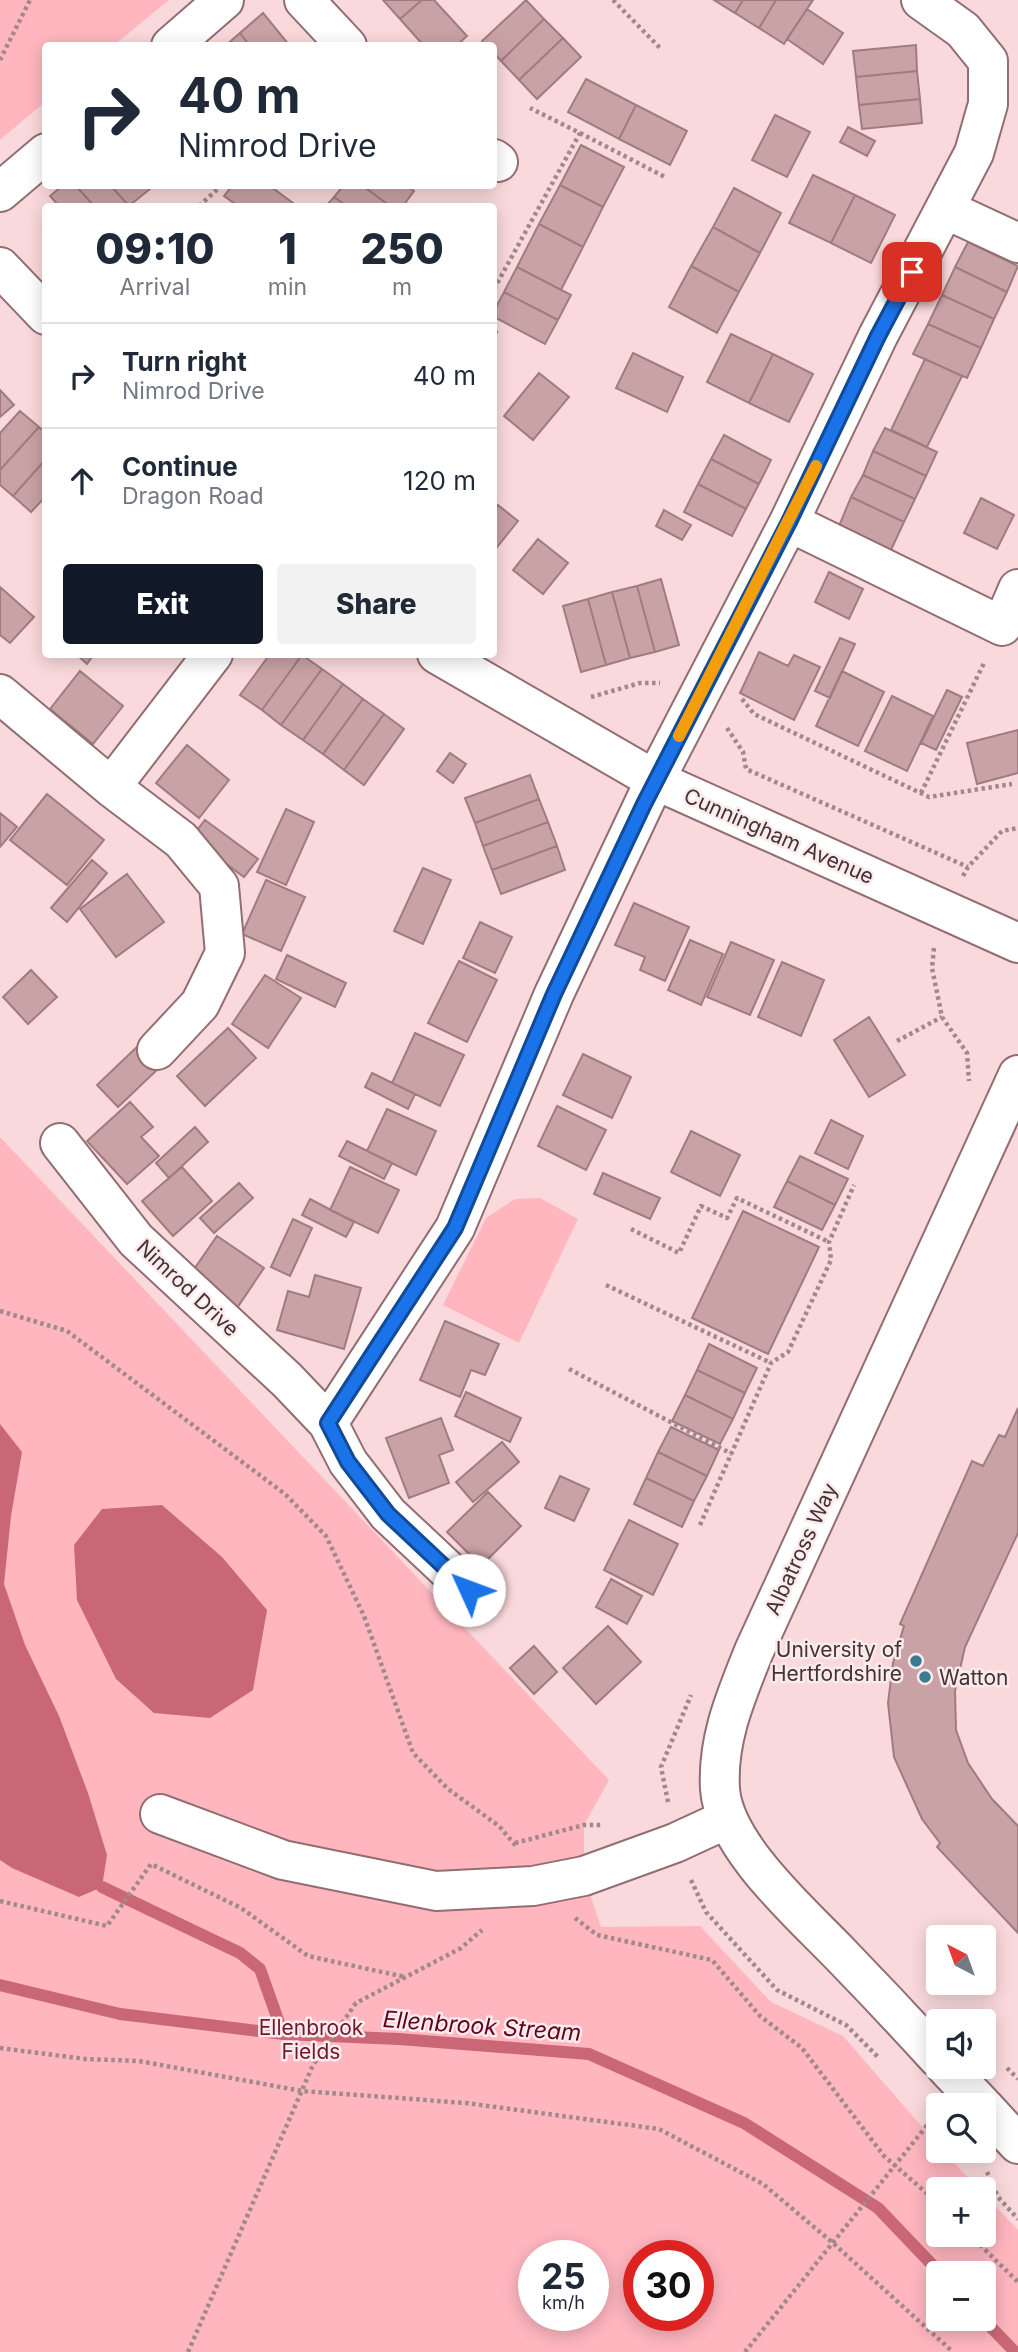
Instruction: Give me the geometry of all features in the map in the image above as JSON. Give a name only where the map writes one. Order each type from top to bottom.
[{"type":"street","points":[[176,42],[224,0]]},
{"type":"street","points":[[304,0],[343,42]]},
{"type":"street","points":[[328,1423],[455,1228],[554,994],[655,780],[789,522],[878,336],[974,153],[988,104],[988,61],[963,30],[921,0]]},
{"type":"street","points":[[0,192],[42,156]]},
{"type":"street","points":[[945,209],[1018,243]]},
{"type":"street","points":[[0,267],[42,311]]},
{"type":"street","points":[[789,522],[1002,626],[1018,589]]},
{"type":"street","points":[[111,788],[210,658]]},
{"type":"street","name":"Cunningham Avenue","points":[[444,658],[655,780],[1018,943]]},
{"type":"street","points":[[0,694],[111,788],[181,840],[219,886],[225,953],[200,1004],[157,1050]]},
{"type":"street","name":"Albatross Way","points":[[926,2044],[772,1883],[746,1850],[727,1819],[720,1791],[720,1760],[723,1734],[754,1651],[1018,1074]]},
{"type":"street","name":"Nimrod Drive","points":[[60,1143],[136,1240],[287,1380],[328,1423],[348,1462],[388,1514],[469,1590]]},
{"type":"street","points":[[160,1814],[283,1860],[436,1891],[533,1886],[597,1871],[675,1843],[727,1819]]},
{"type":"street","points":[[957,2079],[971,2093]]},
{"type":"street","points":[[996,2120],[1018,2144]]},
{"type":"path","points":[[0,60],[30,0]]},
{"type":"path","points":[[612,0],[662,50]]},
{"type":"path","points":[[530,108],[667,178]]},
{"type":"path","points":[[497,284],[580,133]]},
{"type":"path","points":[[202,203],[218,189]]},
{"type":"path","points":[[921,793],[1002,626]]},
{"type":"path","points":[[588,698],[640,683],[736,691],[754,714],[929,797],[1012,784]]},
{"type":"path","points":[[705,687],[743,752],[746,769],[968,867],[1002,831],[1018,828]]},
{"type":"path","points":[[897,1041],[942,1017]]},
{"type":"path","points":[[700,1525],[771,1363],[788,1352],[831,1260],[828,1242],[854,1185]]},
{"type":"path","points":[[631,1229],[679,1253],[701,1206],[727,1218],[737,1198],[828,1242]]},
{"type":"path","points":[[606,1285],[771,1363]]},
{"type":"path","points":[[0,1311],[67,1331],[285,1494],[326,1536],[364,1616],[413,1753],[448,1789],[499,1826],[515,1843],[533,1886],[597,1935],[712,1960],[760,2016],[802,2048],[884,2156],[926,2193]]},
{"type":"path","points":[[569,1369],[732,1454]]},
{"type":"path","points":[[0,1901],[107,1926],[151,1864],[241,1908],[308,1956],[405,1977]]},
{"type":"path","points":[[188,2352],[313,2065],[356,2003],[461,1948],[533,1886]]},
{"type":"path","points":[[0,2048],[85,2059],[139,2062],[302,2091],[466,2103],[659,2129],[763,2184],[833,2243],[953,2352]]},
{"type":"path","points":[[745,2352],[926,2126]]},
{"type":"path","points":[[985,2167],[998,2197],[1018,2219]]},
{"type":"path","points":[[982,2247],[1018,2282]]},
{"type":"green space","points":[[0,0],[169,0],[118,42],[42,42],[42,105],[0,140]]},
{"type":"green space","name":"Ellenbrook Fields","points":[[0,1137],[609,1780],[584,1825],[584,1876],[601,1927],[700,1926],[771,2002],[843,2036],[926,2131],[926,2163],[954,2163],[968,2177],[926,2177],[926,2247],[996,2247],[996,2207],[1018,2230],[1018,2352],[0,2352]]},
{"type":"green space","points":[[540,1198],[578,1219],[519,1343],[443,1305],[486,1218],[515,1199]]},
{"type":"shaded area","points":[[0,1424],[22,1452],[11,1516],[4,1584],[25,1645],[59,1716],[88,1793],[107,1855],[102,1887],[79,1897],[12,1868],[0,1860]]},
{"type":"shaded area","points":[[162,1505],[222,1557],[267,1610],[253,1690],[210,1718],[154,1713],[116,1679],[77,1600],[74,1545],[102,1509]]},
{"type":"building","points":[[383,0],[422,0],[400,19]]},
{"type":"building","points":[[422,0],[434,0],[467,36],[460,42],[420,42],[400,19]]},
{"type":"building","points":[[526,0],[544,19],[501,61],[497,56],[497,42],[482,41]]},
{"type":"building","points":[[714,0],[743,0],[735,13]]},
{"type":"building","points":[[743,0],[776,0],[759,28],[735,13]]},
{"type":"building","points":[[776,0],[813,0],[784,44],[759,28]]},
{"type":"building","points":[[807,9],[843,33],[823,64],[787,39]]},
{"type":"building","points":[[263,13],[287,42],[247,42],[240,33]]},
{"type":"building","points":[[544,19],[563,38],[519,80],[501,61]]},
{"type":"building","points":[[240,33],[247,42],[230,42]]},
{"type":"building","points":[[563,38],[581,57],[537,99],[519,80]]},
{"type":"building","points":[[916,45],[917,71],[856,77],[853,51]]},
{"type":"building","points":[[917,71],[920,99],[859,105],[856,77]]},
{"type":"building","points":[[586,79],[636,105],[619,139],[568,112]]},
{"type":"building","points":[[920,99],[922,123],[862,129],[859,105]]},
{"type":"building","points":[[636,105],[687,131],[670,165],[619,139]]},
{"type":"building","points":[[775,115],[810,132],[787,177],[752,160]]},
{"type":"building","points":[[848,127],[875,141],[867,156],[840,142]]},
{"type":"building","points":[[581,145],[624,167],[603,207],[560,185]]},
{"type":"building","points":[[813,175],[855,195],[831,243],[789,223]]},
{"type":"building","points":[[560,185],[603,207],[583,247],[539,224]]},
{"type":"building","points":[[734,188],[781,213],[760,253],[713,227]]},
{"type":"building","points":[[58,189],[79,189],[91,203],[56,203],[50,196]]},
{"type":"building","points":[[79,189],[114,189],[126,203],[91,203]]},
{"type":"building","points":[[114,189],[150,189],[133,203],[126,203]]},
{"type":"building","points":[[230,189],[274,189],[293,203],[234,203],[224,196]]},
{"type":"building","points":[[341,189],[367,189],[386,203],[343,203],[334,197]]},
{"type":"building","points":[[367,189],[414,191],[405,203],[386,203]]},
{"type":"building","points":[[855,195],[895,215],[871,263],[831,243]]},
{"type":"building","points":[[334,197],[343,203],[329,203]]},
{"type":"building","points":[[539,224],[583,247],[561,290],[517,267]]},
{"type":"building","points":[[713,227],[760,253],[739,292],[691,266]]},
{"type":"building","points":[[968,242],[1018,266],[1007,292],[955,267]]},
{"type":"building","points":[[691,266],[739,292],[717,333],[669,307]]},
{"type":"building","points":[[517,267],[571,295],[558,320],[504,292]]},
{"type":"building","points":[[955,267],[1007,292],[994,319],[942,295]]},
{"type":"building","points":[[504,292],[558,320],[545,344],[497,319],[497,305]]},
{"type":"building","points":[[942,295],[994,319],[981,348],[928,324]]},
{"type":"building","points":[[928,324],[981,348],[967,378],[913,354]]},
{"type":"building","points":[[731,334],[773,354],[749,403],[707,382]]},
{"type":"building","points":[[633,353],[683,377],[667,412],[616,388]]},
{"type":"building","points":[[773,354],[813,374],[789,422],[749,403]]},
{"type":"building","points":[[925,359],[962,376],[927,447],[891,430]]},
{"type":"building","points":[[539,373],[569,397],[533,440],[504,416]]},
{"type":"building","points":[[0,390],[14,405],[0,417]]},
{"type":"building","points":[[20,411],[39,427],[0,470],[0,433]]},
{"type":"building","points":[[39,427],[42,430],[42,463],[13,496],[0,485],[0,470]]},
{"type":"building","points":[[885,428],[937,452],[926,476],[873,451]]},
{"type":"building","points":[[724,435],[771,460],[759,484],[711,459]]},
{"type":"building","points":[[873,451],[926,476],[915,499],[863,475]]},
{"type":"building","points":[[711,459],[759,484],[746,509],[698,484]]},
{"type":"building","points":[[42,463],[42,500],[31,512],[13,496]]},
{"type":"building","points":[[863,475],[915,499],[904,522],[851,497]]},
{"type":"building","points":[[698,484],[746,509],[732,536],[684,512]]},
{"type":"building","points":[[851,497],[904,522],[891,550],[839,526]]},
{"type":"building","points":[[981,498],[1014,515],[997,549],[964,533]]},
{"type":"building","points":[[497,506],[518,521],[497,547]]},
{"type":"building","points":[[664,510],[691,525],[682,540],[656,526]]},
{"type":"building","points":[[538,539],[568,563],[543,594],[513,570]]},
{"type":"building","points":[[829,572],[863,589],[849,619],[815,602]]},
{"type":"building","points":[[661,579],[679,645],[655,652],[637,586]]},
{"type":"building","points":[[637,586],[655,652],[630,658],[612,592]]},
{"type":"building","points":[[0,587],[34,617],[10,643],[0,635]]},
{"type":"building","points":[[612,592],[630,658],[606,665],[588,599]]},
{"type":"building","points":[[588,599],[606,665],[581,672],[563,606]]},
{"type":"building","points":[[840,638],[855,644],[830,698],[815,691]]},
{"type":"building","points":[[759,652],[788,666],[794,655],[820,667],[794,720],[740,693]]},
{"type":"building","points":[[80,658],[91,658],[87,664]]},
{"type":"building","points":[[267,658],[300,658],[262,710],[240,695]]},
{"type":"building","points":[[300,658],[306,658],[322,669],[281,725],[262,710]]},
{"type":"building","points":[[322,669],[343,684],[303,740],[281,725]]},
{"type":"building","points":[[80,671],[123,706],[93,744],[50,709]]},
{"type":"building","points":[[842,671],[884,692],[858,746],[816,726]]},
{"type":"building","points":[[343,684],[363,699],[323,754],[303,740]]},
{"type":"building","points":[[947,690],[962,697],[936,750],[921,743]]},
{"type":"building","points":[[892,696],[933,716],[907,771],[865,751]]},
{"type":"building","points":[[363,699],[384,714],[344,770],[323,754]]},
{"type":"building","points":[[384,714],[404,729],[364,785],[344,770]]},
{"type":"building","points":[[1018,730],[1018,773],[977,784],[967,743]]},
{"type":"building","points":[[187,745],[229,780],[199,818],[156,783]]},
{"type":"building","points":[[450,753],[466,764],[453,783],[437,771]]},
{"type":"building","points":[[530,775],[539,799],[475,823],[465,798]]},
{"type":"building","points":[[47,794],[104,840],[67,885],[10,840]]},
{"type":"building","points":[[539,799],[548,822],[483,846],[475,823]]},
{"type":"building","points":[[286,809],[314,822],[286,885],[257,872]]},
{"type":"building","points":[[0,813],[17,827],[0,847]]},
{"type":"building","points":[[205,820],[258,859],[244,877],[191,838]]},
{"type":"building","points":[[548,822],[557,846],[492,870],[483,846]]},
{"type":"building","points":[[557,846],[565,870],[501,894],[492,870]]},
{"type":"building","points":[[92,860],[107,873],[67,922],[51,908]]},
{"type":"building","points":[[423,868],[451,880],[423,944],[394,931]]},
{"type":"building","points":[[127,874],[164,922],[116,957],[80,909]]},
{"type":"building","points":[[266,880],[305,897],[281,951],[242,934]]},
{"type":"building","points":[[634,903],[689,927],[665,981],[640,970],[645,957],[615,945]]},
{"type":"building","points":[[480,922],[512,937],[495,973],[463,958]]},
{"type":"building","points":[[690,940],[723,954],[701,1005],[668,990]]},
{"type":"building","points":[[731,942],[774,960],[750,1015],[707,997]]},
{"type":"building","points":[[287,955],[346,983],[335,1007],[276,979]]},
{"type":"building","points":[[459,961],[497,980],[467,1042],[428,1023]]},
{"type":"building","points":[[782,962],[824,980],[801,1036],[758,1017]]},
{"type":"building","points":[[31,970],[57,997],[28,1024],[3,997]]},
{"type":"building","points":[[265,975],[301,998],[268,1048],[232,1024]]},
{"type":"building","points":[[869,1017],[905,1075],[869,1097],[834,1040]]},
{"type":"building","points":[[228,1028],[256,1058],[205,1106],[177,1076]]},
{"type":"building","points":[[415,1033],[464,1055],[440,1106],[392,1083]]},
{"type":"building","points":[[138,1046],[159,1068],[118,1107],[97,1085]]},
{"type":"building","points":[[583,1054],[631,1077],[612,1118],[563,1095]]},
{"type":"building","points":[[372,1073],[415,1094],[408,1109],[365,1087]]},
{"type":"building","points":[[130,1102],[153,1127],[141,1137],[159,1156],[127,1184],[87,1141]]},
{"type":"building","points":[[557,1106],[606,1130],[586,1170],[538,1146]]},
{"type":"building","points":[[387,1109],[436,1131],[416,1175],[367,1151]]},
{"type":"building","points":[[831,1120],[863,1136],[848,1169],[815,1153]]},
{"type":"building","points":[[195,1127],[208,1142],[169,1178],[156,1163]]},
{"type":"building","points":[[691,1131],[740,1155],[720,1196],[671,1172]]},
{"type":"building","points":[[347,1141],[392,1163],[384,1179],[339,1156]]},
{"type":"building","points":[[800,1156],[848,1179],[835,1205],[787,1181]]},
{"type":"building","points":[[182,1167],[212,1201],[173,1236],[142,1201]]},
{"type":"building","points":[[350,1167],[399,1190],[378,1233],[330,1210]]},
{"type":"building","points":[[603,1173],[660,1198],[650,1219],[594,1194]]},
{"type":"building","points":[[787,1181],[835,1205],[822,1230],[774,1207]]},
{"type":"building","points":[[239,1183],[253,1198],[214,1233],[200,1218]]},
{"type":"building","points":[[310,1199],[354,1222],[346,1237],[302,1215]]},
{"type":"building","points":[[743,1211],[819,1247],[768,1354],[692,1318]]},
{"type":"building","points":[[293,1219],[312,1228],[290,1276],[271,1267]]},
{"type":"building","points":[[217,1236],[264,1268],[237,1308],[190,1275]]},
{"type":"building","points":[[315,1275],[361,1288],[344,1349],[277,1330],[288,1291],[309,1297]]},
{"type":"building","points":[[445,1321],[499,1344],[485,1375],[471,1370],[460,1397],[420,1380]]},
{"type":"building","points":[[709,1344],[757,1368],[745,1393],[697,1370]]},
{"type":"building","points":[[697,1370],[745,1393],[733,1419],[685,1395]]},
{"type":"building","points":[[466,1392],[521,1418],[510,1442],[455,1416]]},
{"type":"building","points":[[685,1395],[733,1419],[720,1444],[672,1421]]},
{"type":"building","name":"Watton","points":[[1018,1408],[1018,1533],[965,1647],[955,1691],[956,1730],[968,1763],[992,1799],[1018,1826],[1018,1933],[937,1847],[940,1843],[922,1819],[894,1757],[888,1703],[893,1663],[904,1626],[900,1624],[972,1461],[983,1466],[999,1435],[1005,1437]]},
{"type":"building","points":[[441,1418],[453,1450],[439,1455],[449,1483],[409,1498],[386,1438]]},
{"type":"building","points":[[671,1427],[719,1450],[707,1476],[658,1452]]},
{"type":"building","points":[[502,1442],[519,1462],[473,1502],[456,1482]]},
{"type":"building","points":[[658,1452],[707,1476],[694,1501],[646,1478]]},
{"type":"building","points":[[560,1476],[589,1489],[574,1521],[545,1508]]},
{"type":"building","points":[[646,1478],[694,1501],[682,1527],[634,1504]]},
{"type":"building","points":[[488,1492],[521,1526],[481,1566],[447,1532]]},
{"type":"building","points":[[629,1520],[678,1544],[653,1595],[604,1570]]},
{"type":"building","points":[[611,1579],[642,1596],[627,1624],[596,1607]]},
{"type":"building","points":[[608,1626],[641,1662],[596,1704],[563,1668]]},
{"type":"building","points":[[534,1646],[557,1672],[534,1694],[510,1668]]},
{"type":"waterway","points":[[102,1887],[240,1953],[260,1969],[283,2034]]},
{"type":"waterway","name":"Ellenbrook Stream","points":[[0,1985],[120,2014],[283,2034],[399,2039],[589,2054],[744,2123],[878,2208],[929,2261]]},
{"type":"waterway","name":"Ellenbrook Stream","points":[[995,2331],[1015,2352]]},
{"type":"slow traffic","points":[[679,736],[816,466]]},
{"type":"place","name":"University of Hertfordshire","points":[[916,1661]]},
{"type":"place","name":"Watton","points":[[925,1677]]},
{"type":"route","points":[[469,1590],[388,1514],[348,1462],[328,1423],[455,1228],[554,994],[655,780],[789,522],[878,336],[912,272]]}]
